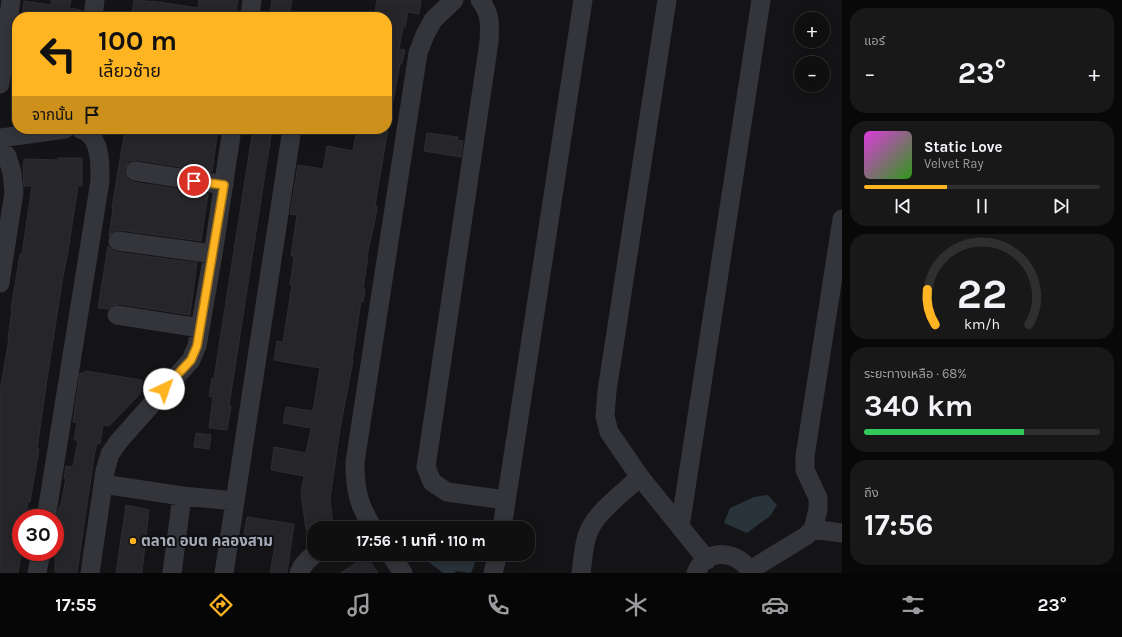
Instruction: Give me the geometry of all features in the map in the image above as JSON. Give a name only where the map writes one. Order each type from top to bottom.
[{"type":"street","points":[[0,84],[11,0]]},
{"type":"street","points":[[93,12],[95,0]]},
{"type":"street","points":[[251,12],[252,0]]},
{"type":"street","points":[[365,521],[355,483],[355,462],[418,53],[433,20],[454,0]]},
{"type":"street","points":[[480,0],[486,8],[490,22],[489,42],[426,467],[432,482],[447,492],[506,500]]},
{"type":"street","points":[[503,521],[583,0]]},
{"type":"street","points":[[667,0],[607,391],[606,416],[609,432],[640,478],[680,527],[701,566],[712,557],[722,554],[738,558],[747,565],[751,572],[806,536],[813,529],[818,510],[818,498],[805,470],[805,456],[842,219]]},
{"type":"street","points":[[680,527],[761,0]]},
{"type":"street","points":[[0,138],[29,134]]},
{"type":"street","points":[[47,509],[100,181],[98,148],[89,134]]},
{"type":"street","points":[[90,573],[103,484],[110,454],[119,441],[191,360],[197,346],[231,134]]},
{"type":"street","points":[[224,573],[291,134]]},
{"type":"street","points":[[0,148],[8,156],[12,172],[14,192],[0,283]]},
{"type":"street","points":[[135,171],[224,185]]},
{"type":"street","points":[[118,241],[213,254]]},
{"type":"street","points":[[117,315],[200,328]]},
{"type":"street","points":[[581,573],[587,537],[593,523],[603,511],[640,478]]},
{"type":"street","points":[[103,484],[182,496],[235,501]]},
{"type":"street","points":[[172,573],[182,496]]},
{"type":"street","points":[[813,529],[842,533]]},
{"type":"street","points":[[299,573],[307,560]]},
{"type":"street","points":[[37,573],[39,561]]},
{"type":"street","points":[[395,561],[403,573]]},
{"type":"street","points":[[494,573],[497,561]]},
{"type":"shaded area","points":[[768,495],[777,505],[770,516],[747,533],[724,523],[730,508],[754,497]]},
{"type":"shaded area","points":[[428,561],[474,561],[475,563],[471,573],[457,571],[454,573],[443,573]]},
{"type":"building","points":[[51,0],[71,0],[69,8],[81,10],[81,12],[23,12],[24,1],[51,5]]},
{"type":"building","points":[[134,0],[198,8],[199,0],[238,0],[236,12],[132,12]]},
{"type":"building","points":[[272,0],[292,0],[290,12],[270,12]]},
{"type":"building","points":[[377,0],[421,0],[419,14],[408,12],[405,27],[403,27],[399,49],[405,50],[402,64],[400,64],[393,102],[392,12],[375,12]]},
{"type":"building","points":[[427,133],[458,137],[457,140],[463,141],[461,157],[424,151]]},
{"type":"building","points":[[124,134],[217,134],[212,172],[137,160],[131,161],[127,164],[124,170],[128,179],[133,182],[208,194],[201,241],[119,230],[114,231],[109,236]]},
{"type":"building","points":[[252,134],[271,134],[229,406],[231,406],[227,430],[209,428],[213,397],[209,396],[212,378],[214,378]]},
{"type":"building","points":[[356,134],[387,134],[375,206],[377,206],[376,215],[367,256],[363,302],[361,301],[353,361],[340,429],[330,499],[332,521],[307,521],[306,530],[301,493],[304,476],[271,470],[274,447],[306,453],[311,428],[283,423],[286,407],[313,411],[320,368],[274,360],[277,341],[283,342],[292,285],[290,285],[294,256],[291,256],[297,215],[290,214],[298,165],[323,169],[327,146],[353,151]]},
{"type":"building","points":[[58,158],[82,158],[82,186],[78,186],[62,282],[37,449],[39,449],[30,502],[28,502],[27,509],[12,509],[12,561],[20,561],[18,573],[0,573],[0,390],[9,339],[11,309],[20,254],[22,254],[32,186],[24,186],[24,159],[58,160]]},
{"type":"building","points":[[108,246],[117,252],[197,263],[190,315],[119,304],[113,305],[108,309],[98,308]]},
{"type":"building","points":[[85,371],[142,380],[140,394],[109,426],[103,425],[100,444],[97,443],[94,457],[77,573],[62,573],[55,572],[55,561],[64,561],[64,509],[59,509],[66,478],[64,478],[66,466],[73,467],[78,440],[74,440],[77,423],[73,422],[80,373],[85,373]]},
{"type":"building","points":[[196,433],[211,435],[209,449],[194,447]]},
{"type":"building","name":"ตลาด อบต คลองสาม","points":[[126,505],[149,510],[142,573],[116,573]]},
{"type":"building","points":[[247,517],[294,524],[287,573],[270,573],[275,545],[243,541]]},
{"type":"building","points":[[359,561],[370,561],[378,573],[340,573]]},
{"type":"place","name":"ตลาด อบต คลองสาม","points":[[133,541]]},
{"type":"route","points":[[164,389],[191,360],[197,346],[224,185],[194,181]]}]
